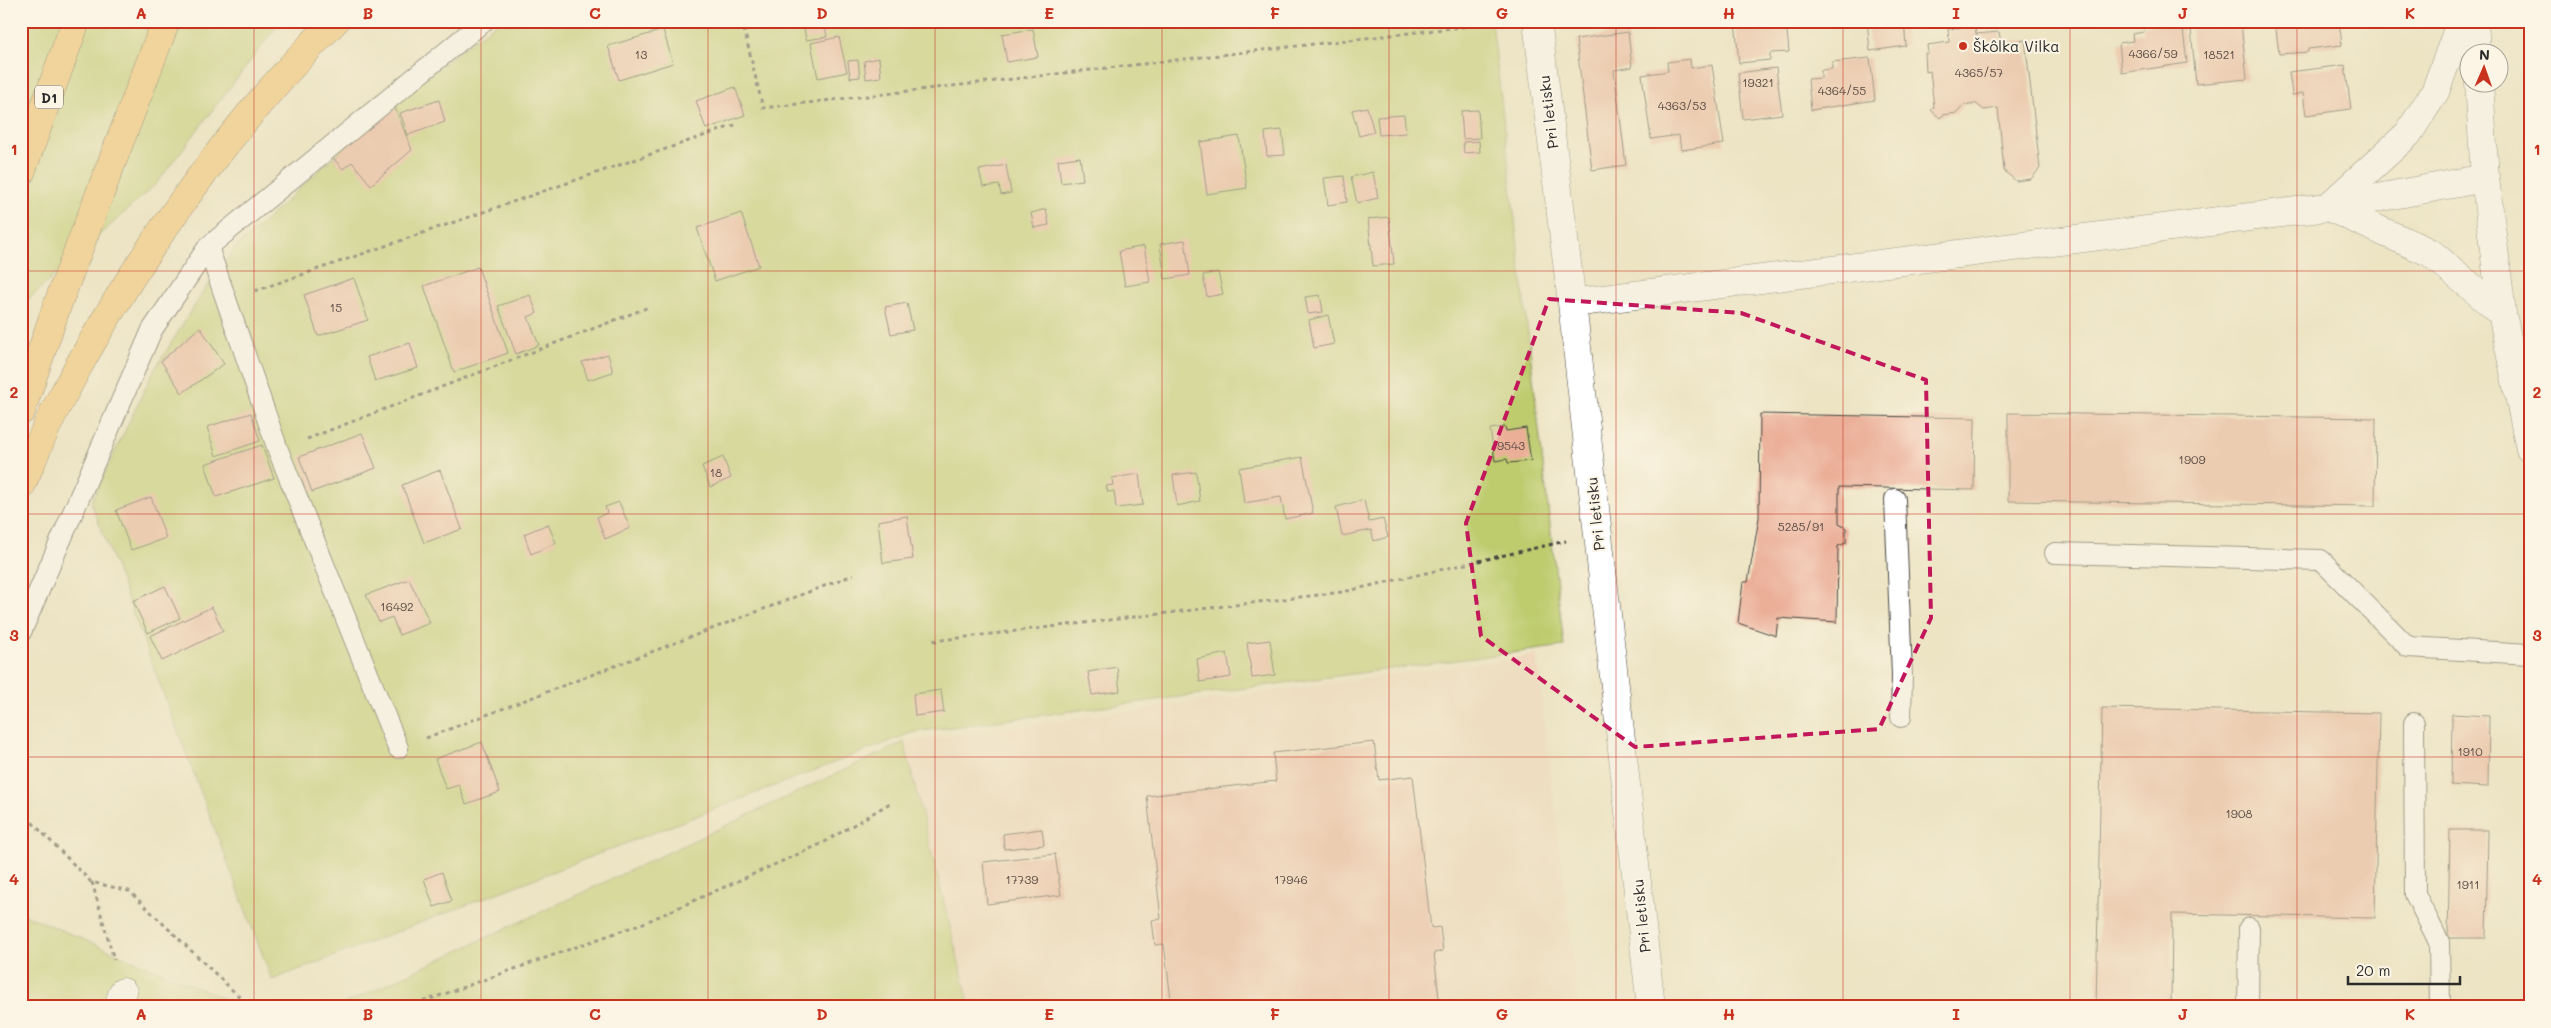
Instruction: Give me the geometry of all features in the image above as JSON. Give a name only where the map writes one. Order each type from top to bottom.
[{"type":"highway","name":"D1","points":[[21,172],[76,21]]},
{"type":"highway","points":[[21,411],[58,304],[166,21]]},
{"type":"highway","points":[[21,486],[60,399],[101,325],[148,252],[198,181],[253,112],[302,54],[335,21]]},
{"type":"street","name":"Pri letisku","points":[[1537,21],[1572,303],[1651,1007]]},
{"type":"street","points":[[2328,207],[2408,134],[2434,92],[2461,21]]},
{"type":"street","points":[[2474,21],[2475,42]]},
{"type":"street","points":[[2479,92],[2485,178],[2502,313],[2530,449]]},
{"type":"street","points":[[1572,303],[2328,207],[2485,178]]},
{"type":"street","points":[[2328,207],[2431,253],[2502,313]]},
{"type":"lane","points":[[21,632],[152,330],[208,247],[484,21]]},
{"type":"lane","points":[[208,247],[278,450],[398,748]]},
{"type":"lane","points":[[1895,499],[1902,675],[1901,717]]},
{"type":"lane","points":[[2055,553],[2321,560],[2408,647],[2530,654]]},
{"type":"lane","points":[[2414,723],[2415,894],[2439,942],[2440,1007]]},
{"type":"lane","points":[[2248,1007],[2249,928]]},
{"type":"path","points":[[742,21],[763,108],[1509,21]]},
{"type":"path","points":[[226,301],[738,124]]},
{"type":"path","points":[[278,450],[649,307]]},
{"type":"path","points":[[933,641],[1343,592],[1597,533]]},
{"type":"path","points":[[398,748],[853,575]]},
{"type":"path","points":[[408,1007],[646,922],[822,843],[890,803]]},
{"type":"path","points":[[21,811],[91,882],[121,999]]},
{"type":"path","points":[[91,882],[130,891],[250,1007]]},
{"type":"highlighted area","points":[[1549,299],[1741,313],[1926,380],[1931,618],[1879,729],[1635,747],[1481,636],[1466,523]]},
{"type":"shaded area","points":[[1536,655],[1579,1007],[970,1007],[904,742]]},
{"type":"green space","points":[[21,21],[281,21],[156,184],[21,306]]},
{"type":"green space","points":[[499,21],[1492,21],[1564,646],[914,732],[272,980],[91,502],[153,372],[205,289],[235,249],[390,104]]},
{"type":"green space","points":[[904,742],[970,1007],[338,1007]]},
{"type":"green space","points":[[21,913],[244,1007],[21,1007]]},
{"type":"building","points":[[824,21],[827,37],[806,40],[803,22]]},
{"type":"building","points":[[1735,21],[1786,21],[1789,52],[1770,53],[1770,60],[1739,63]]},
{"type":"building","points":[[1867,21],[1904,21],[1906,46],[1870,51]]},
{"type":"building","points":[[2275,21],[2339,21],[2342,45],[2308,49],[2308,52],[2279,54]]},
{"type":"building","points":[[2182,22],[2187,63],[2122,73],[2119,43],[2133,41],[2132,34],[2144,32],[2143,26]]},
{"type":"building","points":[[2241,24],[2247,79],[2196,84],[2191,29]]},
{"type":"building","points":[[1975,26],[1976,34],[1999,32],[2001,43],[2025,40],[2040,168],[2031,179],[2016,181],[2004,171],[1998,108],[1984,110],[1975,103],[1964,105],[1957,113],[1943,115],[1940,118],[1931,110],[1934,107],[1930,71],[1926,72],[1925,53],[1928,53],[1927,45],[1949,42],[1948,29]]},
{"type":"building","points":[[1033,29],[1038,57],[1007,62],[1002,34]]},
{"type":"building","points":[[663,30],[673,63],[619,80],[608,46]]},
{"type":"building","points":[[1628,32],[1632,67],[1614,70],[1626,165],[1592,170],[1576,39]]},
{"type":"building","points":[[839,37],[847,72],[818,78],[811,43]]},
{"type":"building","points":[[879,58],[881,77],[866,79],[864,61]]},
{"type":"building","points":[[1870,58],[1875,100],[1811,110],[1808,79],[1821,78],[1821,70],[1832,69],[1832,62]]},
{"type":"building","points":[[1690,59],[1691,68],[1712,65],[1724,144],[1681,150],[1679,135],[1651,139],[1642,75],[1668,71],[1667,62]]},
{"type":"building","points":[[858,60],[860,77],[850,78],[848,61]]},
{"type":"building","points":[[2345,65],[2351,109],[2306,115],[2303,93],[2292,95],[2289,72]]},
{"type":"building","points":[[1776,68],[1782,114],[1743,119],[1738,73]]},
{"type":"building","points":[[735,87],[745,115],[706,129],[696,101]]},
{"type":"building","points":[[439,100],[445,122],[408,135],[400,113]]},
{"type":"building","points":[[394,105],[412,150],[371,185],[352,162],[343,169],[333,158]]},
{"type":"building","points":[[1367,107],[1374,132],[1359,136],[1352,110]]},
{"type":"building","points":[[1478,110],[1480,138],[1463,139],[1461,111]]},
{"type":"building","points":[[1404,115],[1406,133],[1379,135],[1377,117]]},
{"type":"building","points":[[1282,130],[1285,155],[1267,156],[1265,132]]},
{"type":"building","points":[[1239,136],[1247,188],[1207,194],[1200,142]]},
{"type":"building","points":[[1479,141],[1480,152],[1464,153],[1463,142]]},
{"type":"building","points":[[1080,157],[1083,180],[1061,183],[1058,160]]},
{"type":"building","points":[[1006,165],[1011,193],[1001,195],[999,185],[983,187],[979,170]]},
{"type":"building","points":[[1373,172],[1378,198],[1357,203],[1351,177]]},
{"type":"building","points":[[1344,176],[1347,202],[1328,205],[1324,178]]},
{"type":"building","points":[[1046,209],[1049,225],[1034,228],[1031,213]]},
{"type":"building","points":[[741,213],[759,266],[715,281],[697,228]]},
{"type":"building","points":[[1389,217],[1394,264],[1373,266],[1368,219]]},
{"type":"building","points":[[1185,240],[1190,275],[1165,279],[1160,244]]},
{"type":"building","points":[[1144,246],[1150,282],[1125,286],[1119,251]]},
{"type":"building","points":[[478,267],[508,353],[454,372],[424,286]]},
{"type":"building","points":[[1218,272],[1223,294],[1207,297],[1203,275]]},
{"type":"building","points":[[354,278],[368,320],[318,336],[304,295]]},
{"type":"building","points":[[530,295],[537,313],[528,317],[539,345],[516,354],[498,306]]},
{"type":"building","points":[[1320,295],[1323,312],[1308,314],[1305,297]]},
{"type":"building","points":[[907,303],[913,330],[891,334],[885,307]]},
{"type":"building","points":[[1328,315],[1334,344],[1314,348],[1309,320]]},
{"type":"building","points":[[200,327],[224,364],[182,393],[161,361]]},
{"type":"building","points":[[410,343],[418,368],[375,381],[367,357]]},
{"type":"building","points":[[608,354],[613,372],[588,380],[582,362]]},
{"type":"building","points":[[251,413],[260,441],[216,456],[207,427]]},
{"type":"building","points":[[2008,413],[2376,418],[2375,506],[2008,501]]},
{"type":"building","points":[[1760,414],[1975,418],[1974,490],[1839,487],[1839,524],[1846,528],[1846,543],[1838,546],[1837,622],[1778,618],[1776,636],[1738,623],[1743,582],[1748,582],[1759,518]]},
{"type":"building","points":[[1505,427],[1506,431],[1526,428],[1531,461],[1508,463],[1507,459],[1495,461],[1490,429]]},
{"type":"building","points":[[362,433],[376,468],[312,492],[299,457]]},
{"type":"building","points":[[262,445],[274,478],[216,497],[205,464]]},
{"type":"building","points":[[723,457],[731,478],[710,487],[702,466]]},
{"type":"building","points":[[1302,457],[1313,513],[1285,519],[1281,497],[1244,503],[1239,468]]},
{"type":"building","points":[[440,470],[462,529],[424,543],[402,485]]},
{"type":"building","points":[[1196,472],[1200,501],[1177,506],[1173,475]]},
{"type":"building","points":[[1139,474],[1143,505],[1116,508],[1114,491],[1108,492],[1106,486],[1113,485],[1112,478]]},
{"type":"building","points":[[151,497],[166,538],[131,550],[116,510]]},
{"type":"building","points":[[1364,500],[1369,522],[1383,519],[1388,537],[1374,541],[1371,530],[1342,536],[1336,507]]},
{"type":"building","points":[[619,502],[630,528],[605,539],[597,517],[607,513],[605,507]]},
{"type":"building","points":[[907,516],[913,559],[883,563],[878,521]]},
{"type":"building","points":[[548,524],[556,543],[531,554],[524,534]]},
{"type":"building","points":[[409,579],[430,623],[399,635],[392,617],[379,622],[366,595]]},
{"type":"building","points":[[165,586],[180,618],[148,633],[133,601]]},
{"type":"building","points":[[212,607],[223,631],[162,661],[150,636]]},
{"type":"building","points":[[1270,640],[1275,675],[1252,678],[1247,643]]},
{"type":"building","points":[[1227,653],[1231,677],[1200,682],[1197,659]]},
{"type":"building","points":[[1117,667],[1120,691],[1092,695],[1088,672]]},
{"type":"building","points":[[941,690],[944,712],[915,716],[913,694]]},
{"type":"building","points":[[2102,708],[2379,713],[2375,918],[2172,914],[2171,1007],[2096,1007]]},
{"type":"building","points":[[2452,714],[2489,716],[2488,787],[2451,785]]},
{"type":"building","points":[[482,742],[500,792],[466,804],[459,785],[446,789],[435,759]]},
{"type":"building","points":[[1374,742],[1379,780],[1413,776],[1431,928],[1440,927],[1443,951],[1434,953],[1440,1007],[1172,1007],[1164,944],[1155,945],[1152,920],[1161,919],[1147,796],[1276,781],[1273,753]]},
{"type":"building","points":[[1042,829],[1044,845],[1004,849],[1003,834]]},
{"type":"building","points":[[2450,830],[2488,830],[2486,938],[2448,938]]},
{"type":"building","points":[[1055,854],[1061,895],[987,904],[983,862]]},
{"type":"building","points":[[442,872],[452,901],[434,907],[424,879]]},
{"type":"place","name":"Škôlka Vilka","points":[[1963,46]]}]
